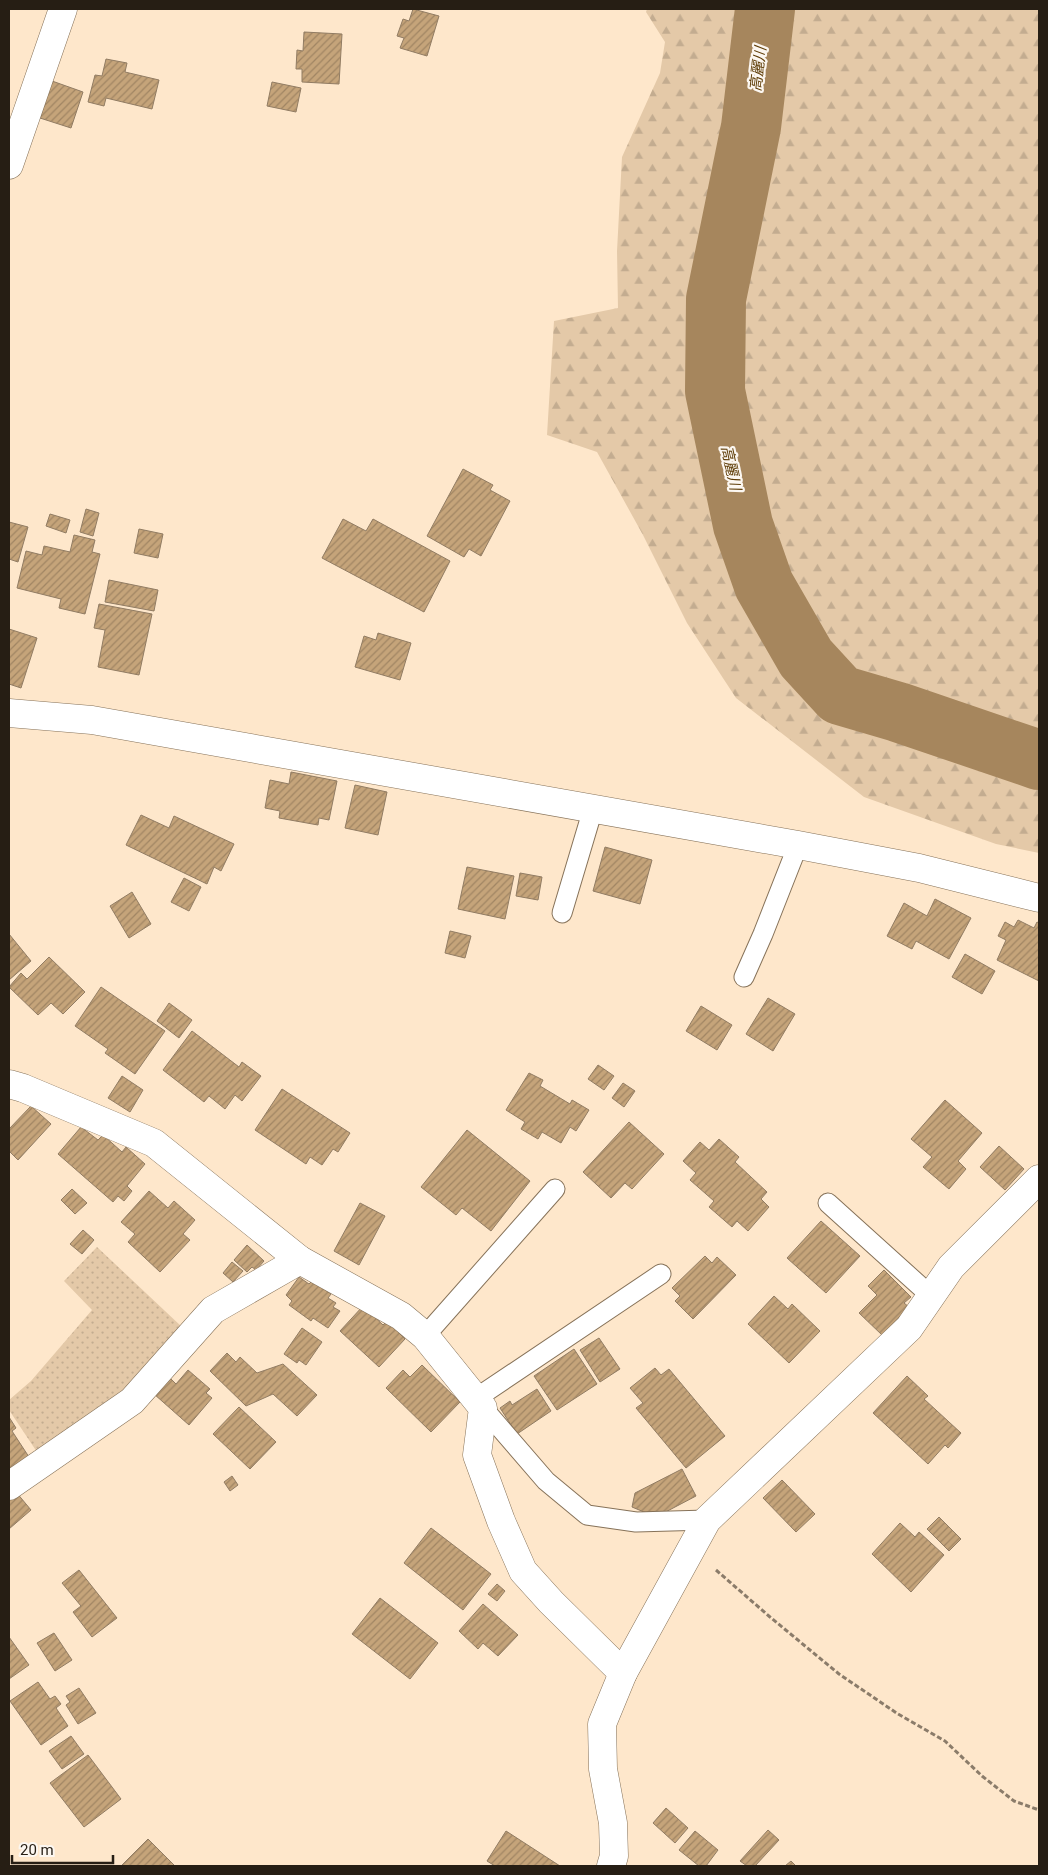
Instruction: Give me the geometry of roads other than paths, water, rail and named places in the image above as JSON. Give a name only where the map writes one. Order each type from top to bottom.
[{"type":"street","points":[[9,165],[63,9]]},
{"type":"street","points":[[9,712],[92,720],[798,845],[919,868],[1039,898]]},
{"type":"street","points":[[13,1092],[154,1143],[300,1260],[401,1316],[425,1336],[479,1403],[477,1454],[501,1521],[523,1571],[550,1602],[622,1673]]},
{"type":"street","points":[[611,1866],[614,1856],[613,1823],[603,1769],[602,1724],[622,1673],[707,1520],[909,1328],[952,1267],[1039,1179]]},
{"type":"street","points":[[9,1486],[132,1401],[213,1310],[300,1260]]},
{"type":"lane","points":[[562,913],[593,809]]},
{"type":"lane","points":[[744,977],[798,845]]},
{"type":"lane","points":[[425,1336],[555,1189]]},
{"type":"lane","points":[[828,1203],[931,1296]]},
{"type":"lane","points":[[661,1274],[479,1403],[546,1481],[587,1515],[636,1522],[707,1520]]},
{"type":"waterway","name":"高麗川","points":[[765,9],[751,127],[716,299],[715,391],[743,525],[764,585],[806,658],[840,695],[898,712],[1039,760]]}]
